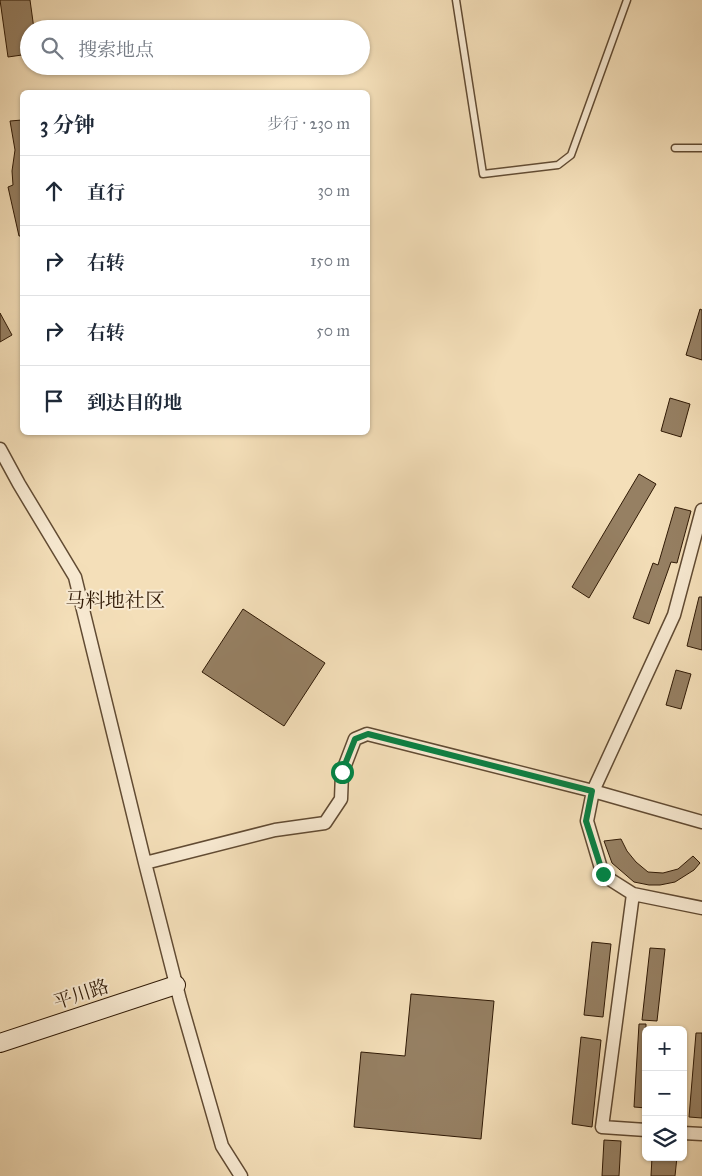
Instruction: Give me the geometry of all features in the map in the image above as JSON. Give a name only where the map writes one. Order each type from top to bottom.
[{"type":"street","points":[[0,449],[75,577],[176,985],[222,1146],[241,1176]]},
{"type":"street","points":[[702,510],[674,615],[592,791],[586,821],[603,874],[633,894],[702,908]]},
{"type":"street","points":[[145,863],[275,830],[325,823],[341,799],[342,772],[355,739],[368,734],[592,791],[702,822]]},
{"type":"street","points":[[633,894],[602,1127],[642,1130]]},
{"type":"street","name":"平川路","points":[[0,1043],[176,985]]},
{"type":"street","points":[[687,1133],[702,1134]]},
{"type":"lane","points":[[456,0],[483,174],[558,164],[571,155],[627,0]]},
{"type":"lane","points":[[675,148],[702,148]]},
{"type":"building","points":[[0,0],[30,0],[33,20],[20,20],[20,55],[8,57]]},
{"type":"building","points":[[20,120],[20,236],[8,187],[13,185],[12,171],[15,150],[10,121]]},
{"type":"building","points":[[700,309],[702,310],[702,360],[686,355]]},
{"type":"building","points":[[0,313],[12,335],[0,342]]},
{"type":"building","points":[[670,398],[690,404],[681,437],[661,431]]},
{"type":"building","points":[[639,474],[656,484],[589,598],[572,587]]},
{"type":"building","points":[[675,507],[691,511],[677,563],[671,562],[649,624],[633,618],[653,563],[658,565]]},
{"type":"building","points":[[699,597],[702,597],[702,650],[687,646]]},
{"type":"building","points":[[243,609],[325,663],[284,726],[202,672]]},
{"type":"building","points":[[676,670],[691,674],[681,709],[666,705]]},
{"type":"building","points":[[621,839],[627,851],[636,862],[648,872],[663,873],[678,869],[693,856],[700,863],[694,870],[675,882],[649,885],[634,882],[612,863],[604,841]]},
{"type":"building","points":[[592,942],[611,944],[603,1017],[584,1015]]},
{"type":"building","points":[[650,948],[665,949],[657,1021],[642,1020]]},
{"type":"building","points":[[411,994],[494,1001],[481,1139],[354,1127],[361,1052],[405,1056]]},
{"type":"building","points":[[639,1024],[646,1024],[646,1026],[642,1026],[642,1108],[634,1107]]},
{"type":"building","points":[[696,1033],[702,1033],[702,1118],[689,1117]]},
{"type":"building","points":[[581,1037],[601,1040],[592,1127],[572,1124]]},
{"type":"building","points":[[604,1140],[621,1141],[619,1176],[602,1176]]},
{"type":"building","points":[[652,1161],[677,1161],[675,1176],[651,1176]]},
{"type":"district","name":"马料地社区","points":[[115,600]]},
{"type":"route","points":[[342,772],[355,739],[368,734],[592,791],[586,821],[603,874]]}]
